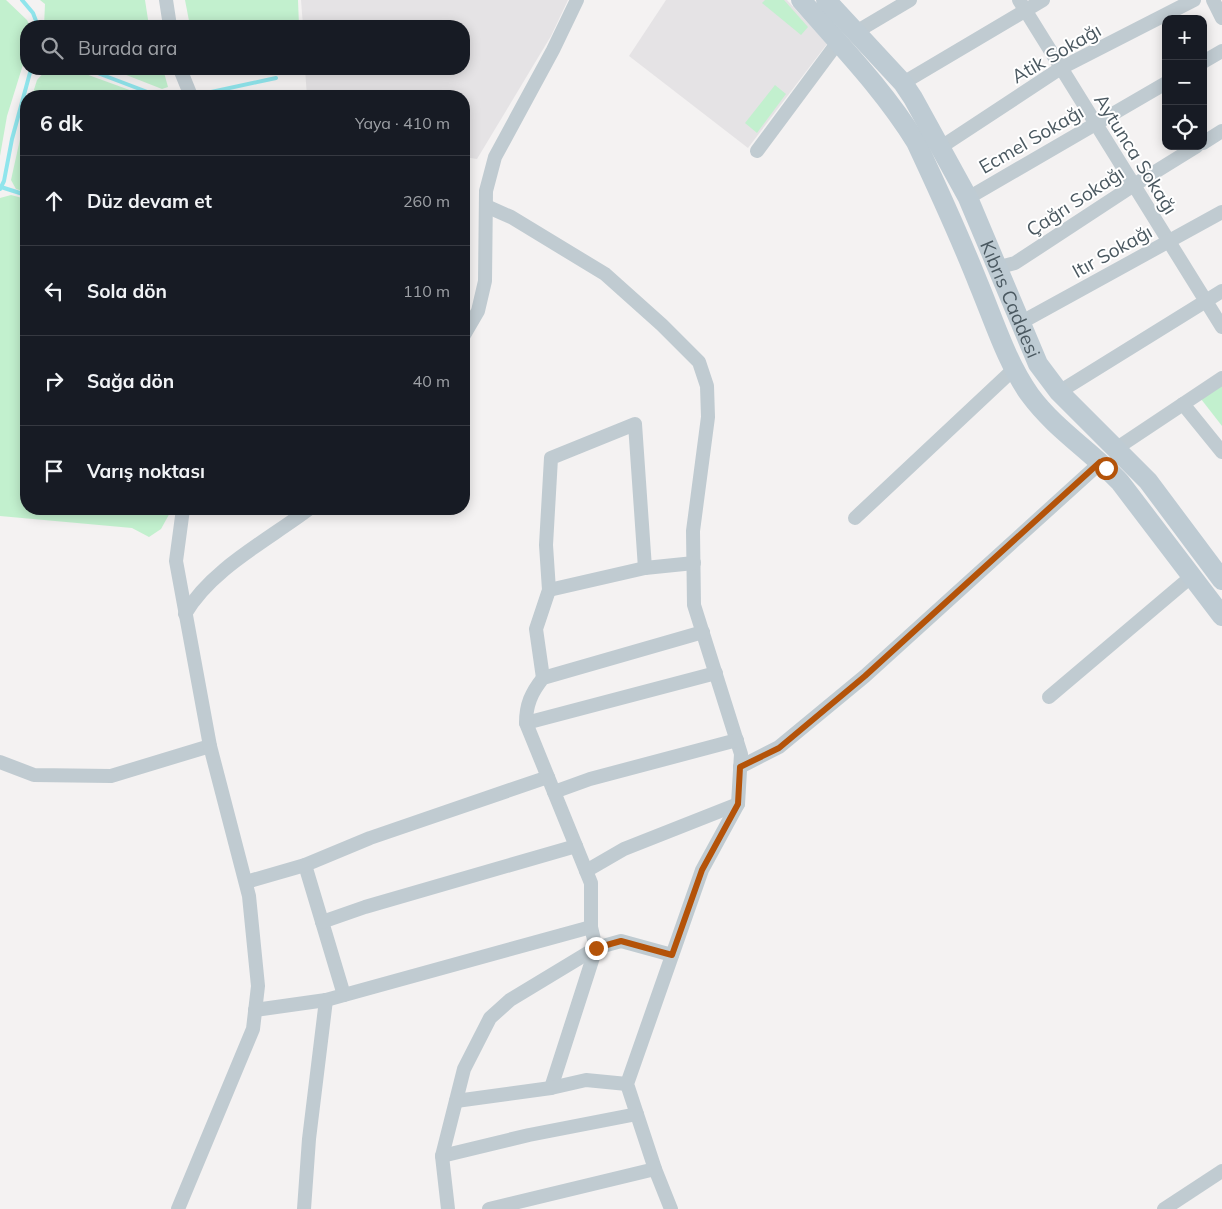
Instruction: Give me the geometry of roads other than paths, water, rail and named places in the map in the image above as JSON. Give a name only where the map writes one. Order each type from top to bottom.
[{"type":"main road","points":[[801,0],[899,114],[916,142],[1014,368],[1030,395],[1044,412],[1100,462],[1133,498],[1222,616]]},
{"type":"main road","name":"Kıbrıs Caddesi","points":[[826,0],[903,83],[941,147],[968,198],[1038,364],[1060,392],[1117,448],[1166,503],[1222,580]]},
{"type":"street","points":[[166,0],[169,20]]},
{"type":"street","points":[[470,325],[478,311],[485,281],[488,175],[495,157],[578,0]]},
{"type":"street","points":[[856,32],[910,0]]},
{"type":"street","points":[[903,83],[1022,5],[1043,0]]},
{"type":"street","name":"Atik Sokağı","points":[[941,147],[1061,68],[1194,0]]},
{"type":"street","points":[[1213,0],[1222,18]]},
{"type":"street","name":"Aytunca Sokağı","points":[[1022,5],[1222,327]]},
{"type":"street","points":[[757,152],[838,42]]},
{"type":"street","points":[[1207,60],[1222,52]]},
{"type":"street","points":[[182,75],[188,90]]},
{"type":"street","name":"Ecmel Sokağı","points":[[968,198],[1162,86]]},
{"type":"street","points":[[1207,140],[1222,131]]},
{"type":"street","name":"Çağrı Sokağı","points":[[996,268],[1015,263],[1191,150]]},
{"type":"street","points":[[486,206],[512,217],[605,274],[662,325],[699,362],[707,386],[708,418],[693,531],[694,605],[741,754],[738,804],[702,870],[628,1084],[655,1169],[671,1209]]},
{"type":"street","name":"Itır Sokağı","points":[[1020,323],[1222,212]]},
{"type":"street","points":[[1060,392],[1222,291]]},
{"type":"street","points":[[855,518],[1014,368]]},
{"type":"street","points":[[1117,448],[1222,378]]},
{"type":"street","points":[[1183,404],[1222,452]]},
{"type":"street","points":[[543,678],[536,629],[549,590],[546,545],[551,458],[635,424],[645,568]]},
{"type":"street","points":[[740,767],[779,748],[865,676],[1100,462]]},
{"type":"street","points":[[178,1209],[253,1029],[258,986],[249,896],[210,746],[176,561],[182,515]]},
{"type":"street","points":[[185,614],[193,601],[214,577],[301,515]]},
{"type":"street","points":[[549,590],[645,568],[694,563]]},
{"type":"street","points":[[1050,697],[1192,576]]},
{"type":"street","points":[[551,1088],[596,948],[592,927],[591,882],[526,723],[526,707],[534,689],[543,678],[703,632]]},
{"type":"street","points":[[526,723],[716,673]]},
{"type":"street","points":[[554,792],[590,779],[737,740]]},
{"type":"street","points":[[0,762],[34,775],[110,776],[210,746]]},
{"type":"street","points":[[246,882],[306,865],[370,838],[548,778]]},
{"type":"street","points":[[586,871],[624,849],[738,804]]},
{"type":"street","points":[[322,922],[365,907],[576,846]]},
{"type":"street","points":[[306,865],[344,995]]},
{"type":"street","points":[[255,1010],[326,1000],[592,927]]},
{"type":"street","points":[[448,1209],[442,1156],[464,1069],[490,1018],[510,1000],[596,948],[621,941],[672,955]]},
{"type":"street","points":[[304,1209],[309,1139],[326,1000]]},
{"type":"street","points":[[456,1101],[551,1088],[586,1080],[628,1084]]},
{"type":"street","points":[[442,1156],[529,1135],[637,1114]]},
{"type":"street","points":[[489,1209],[655,1169]]},
{"type":"street","points":[[1164,1209],[1220,1176]]},
{"type":"waterway","points":[[22,0],[33,13],[36,20]]},
{"type":"waterway","points":[[25,90],[29,75]]},
{"type":"waterway","points":[[103,75],[142,90]]},
{"type":"waterway","points":[[220,90],[276,78]]},
{"type":"waterway","points":[[0,189],[4,181],[20,110]]},
{"type":"waterway","points":[[1,187],[20,193]]}]
